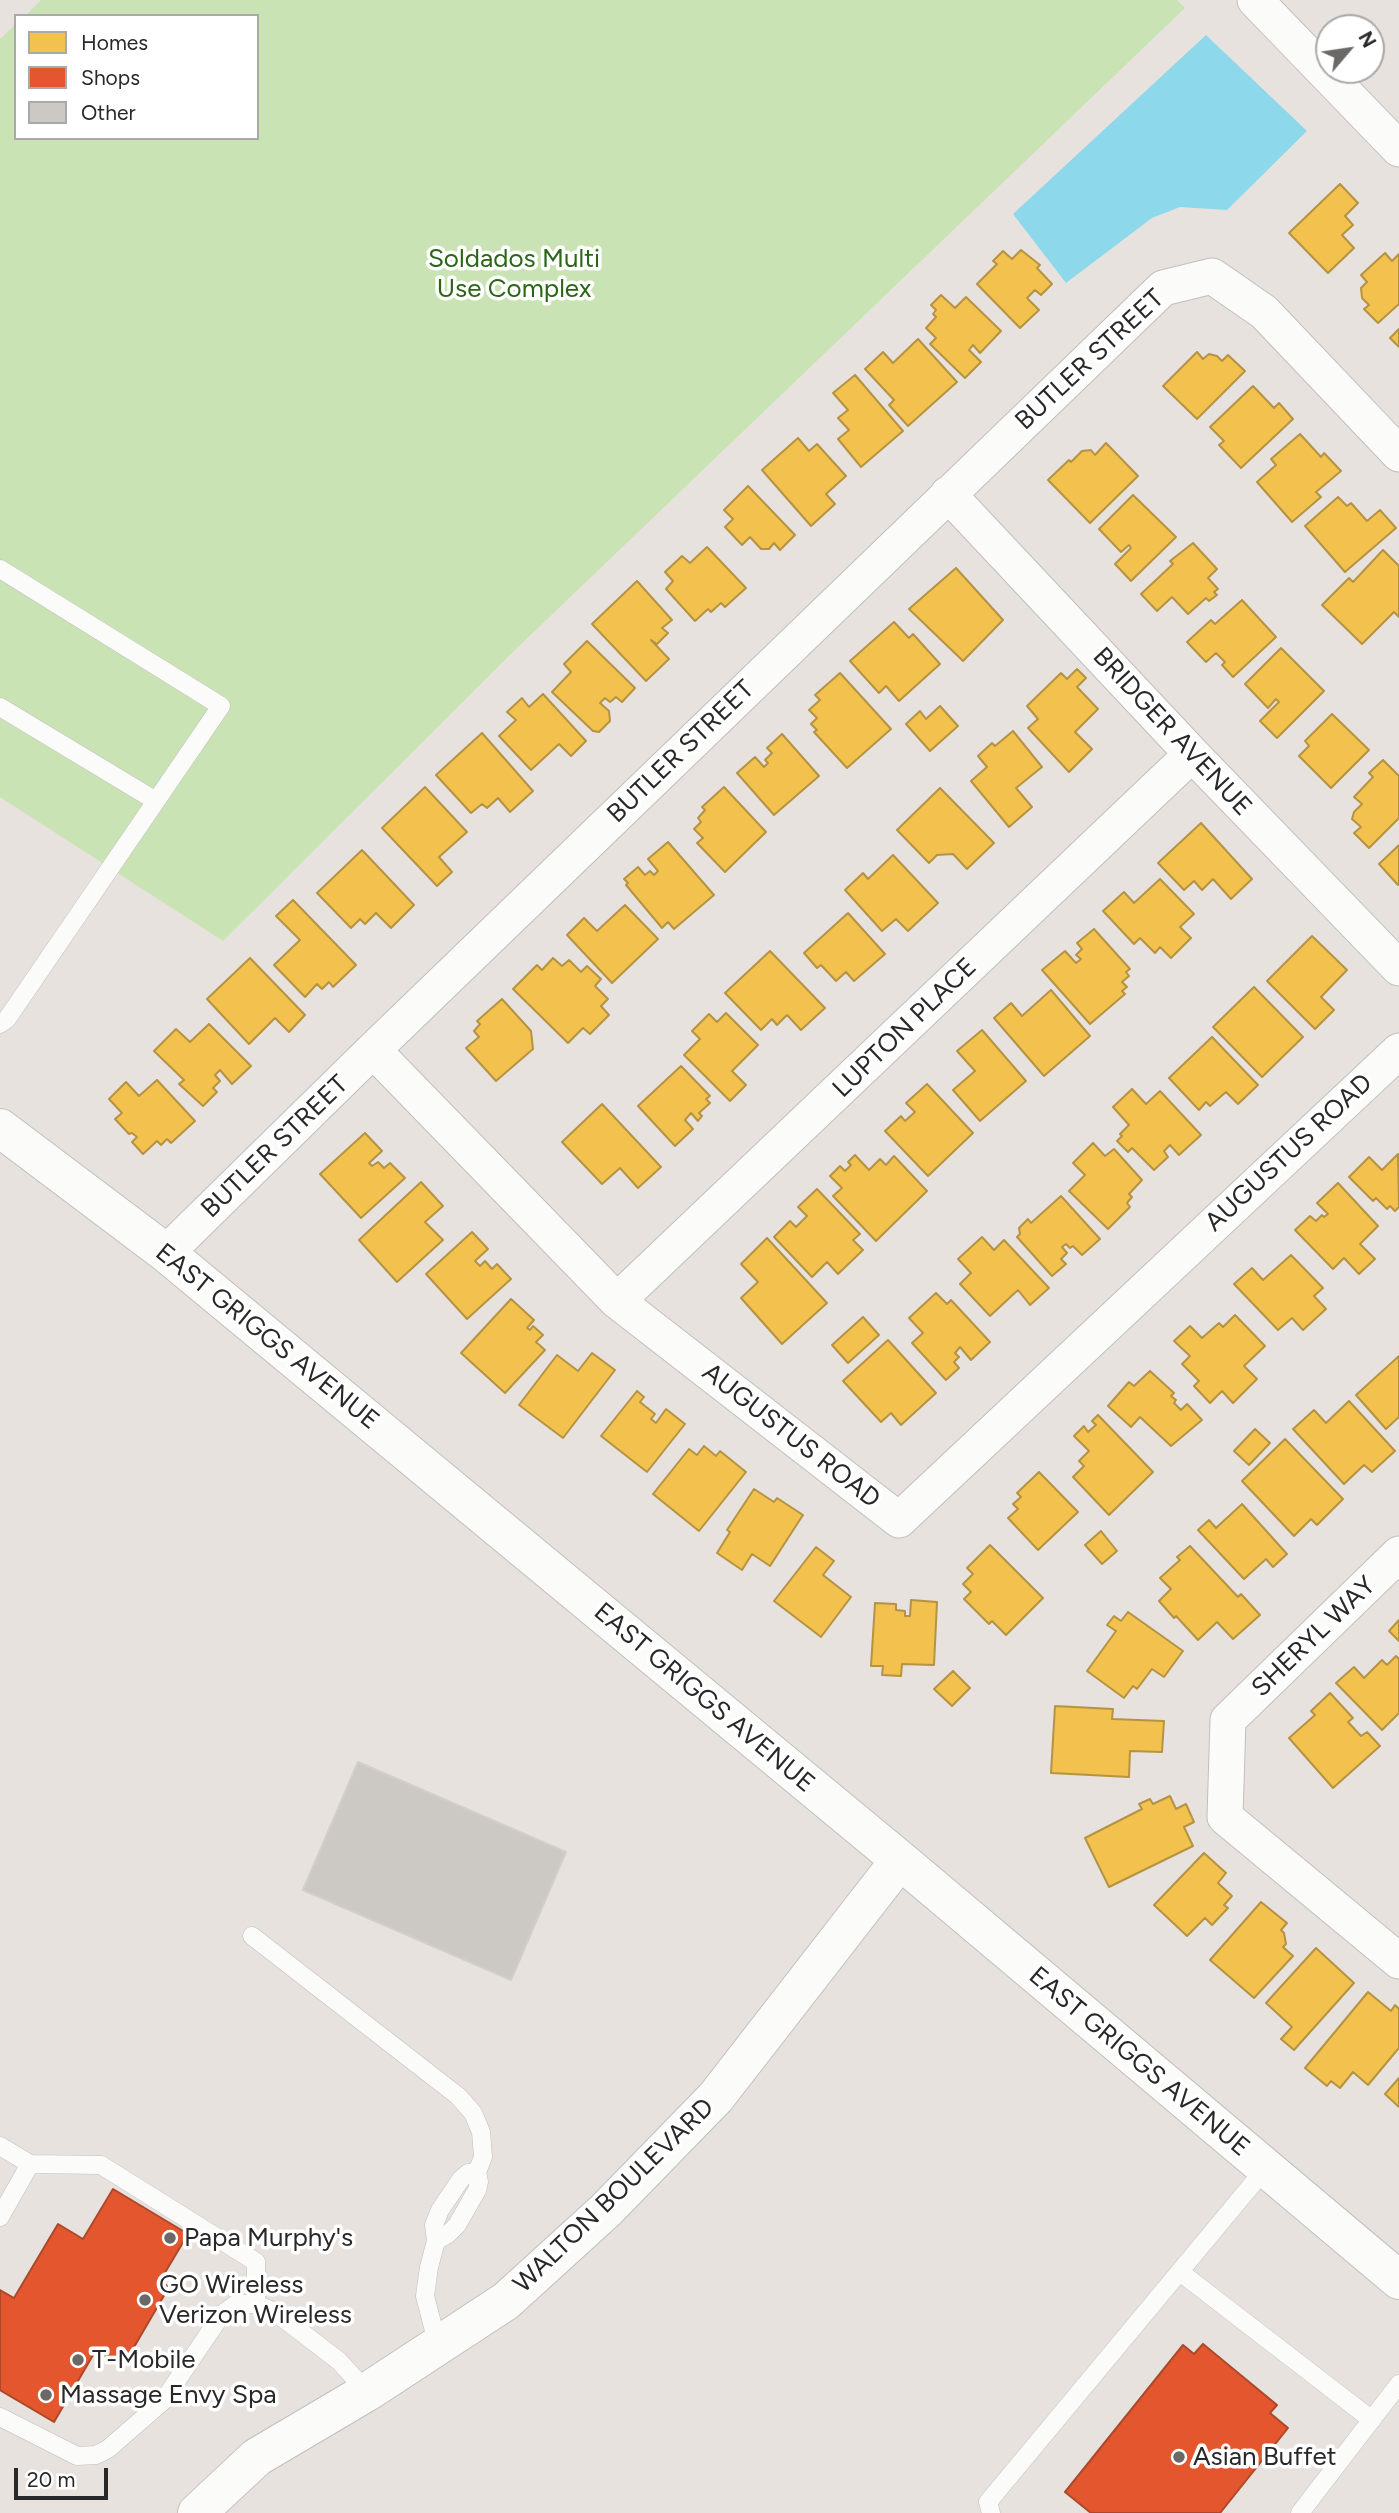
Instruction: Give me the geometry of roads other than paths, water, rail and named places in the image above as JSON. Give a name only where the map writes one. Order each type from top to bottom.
[{"type":"street","points":[[1255,0],[1399,149]]},
{"type":"street","name":"BUTLER STREET","points":[[166,1253],[1163,288],[1212,276],[1264,312],[1399,454]]},
{"type":"street","name":"BRIDGER AVENUE","points":[[948,494],[1192,754],[1399,968]]},
{"type":"street","name":"LUPTON PLACE","points":[[617,1301],[1192,754]]},
{"type":"street","name":"AUGUSTUS ROAD","points":[[373,1050],[617,1301],[899,1520],[1399,1051]]},
{"type":"street","name":"EAST GRIGGS AVENUE","points":[[0,1128],[166,1253],[900,1860],[1399,2280]]},
{"type":"street","name":"SHERYL WAY","points":[[1399,1554],[1228,1720],[1225,1817],[1399,1961]]},
{"type":"street","name":"WALTON BOULEVARD","points":[[197,2513],[257,2457],[367,2392],[506,2301],[606,2210],[716,2097],[900,1860]]},
{"type":"lane","points":[[0,569],[221,706],[8,1019],[0,1024]]},
{"type":"lane","points":[[0,707],[156,801]]},
{"type":"lane","points":[[252,1936],[458,2096],[473,2113],[481,2132],[483,2157],[477,2172],[480,2182],[457,2225],[436,2241],[429,2267],[425,2296],[438,2346]]},
{"type":"lane","points":[[0,2146],[30,2164],[101,2165],[256,2262],[256,2304]]},
{"type":"lane","points":[[0,2217],[30,2164]]},
{"type":"lane","points":[[990,2513],[988,2501],[1265,2169]]},
{"type":"lane","points":[[1180,2272],[1371,2420]]},
{"type":"lane","points":[[0,2417],[77,2456],[96,2455],[108,2449],[163,2401],[222,2315],[236,2304],[256,2304],[275,2312],[328,2353],[367,2392]]},
{"type":"lane","points":[[1300,2513],[1399,2384]]},
{"type":"water","points":[[1206,35],[1307,131],[1227,210],[1180,207],[1152,218],[1066,283],[1013,214]]},
{"type":"place","name":"Papa Murphy's","points":[[170,2238]]},
{"type":"place","name":"GO Wireless Verizon Wireless","points":[[145,2300]]},
{"type":"place","name":"T-Mobile","points":[[78,2360]]},
{"type":"place","name":"Massage Envy Spa","points":[[46,2395]]},
{"type":"place","name":"Asian Buffet","points":[[1179,2457]]},
{"type":"park label","name":"Soldados Multi Use Complex","points":[[514,274]]}]
